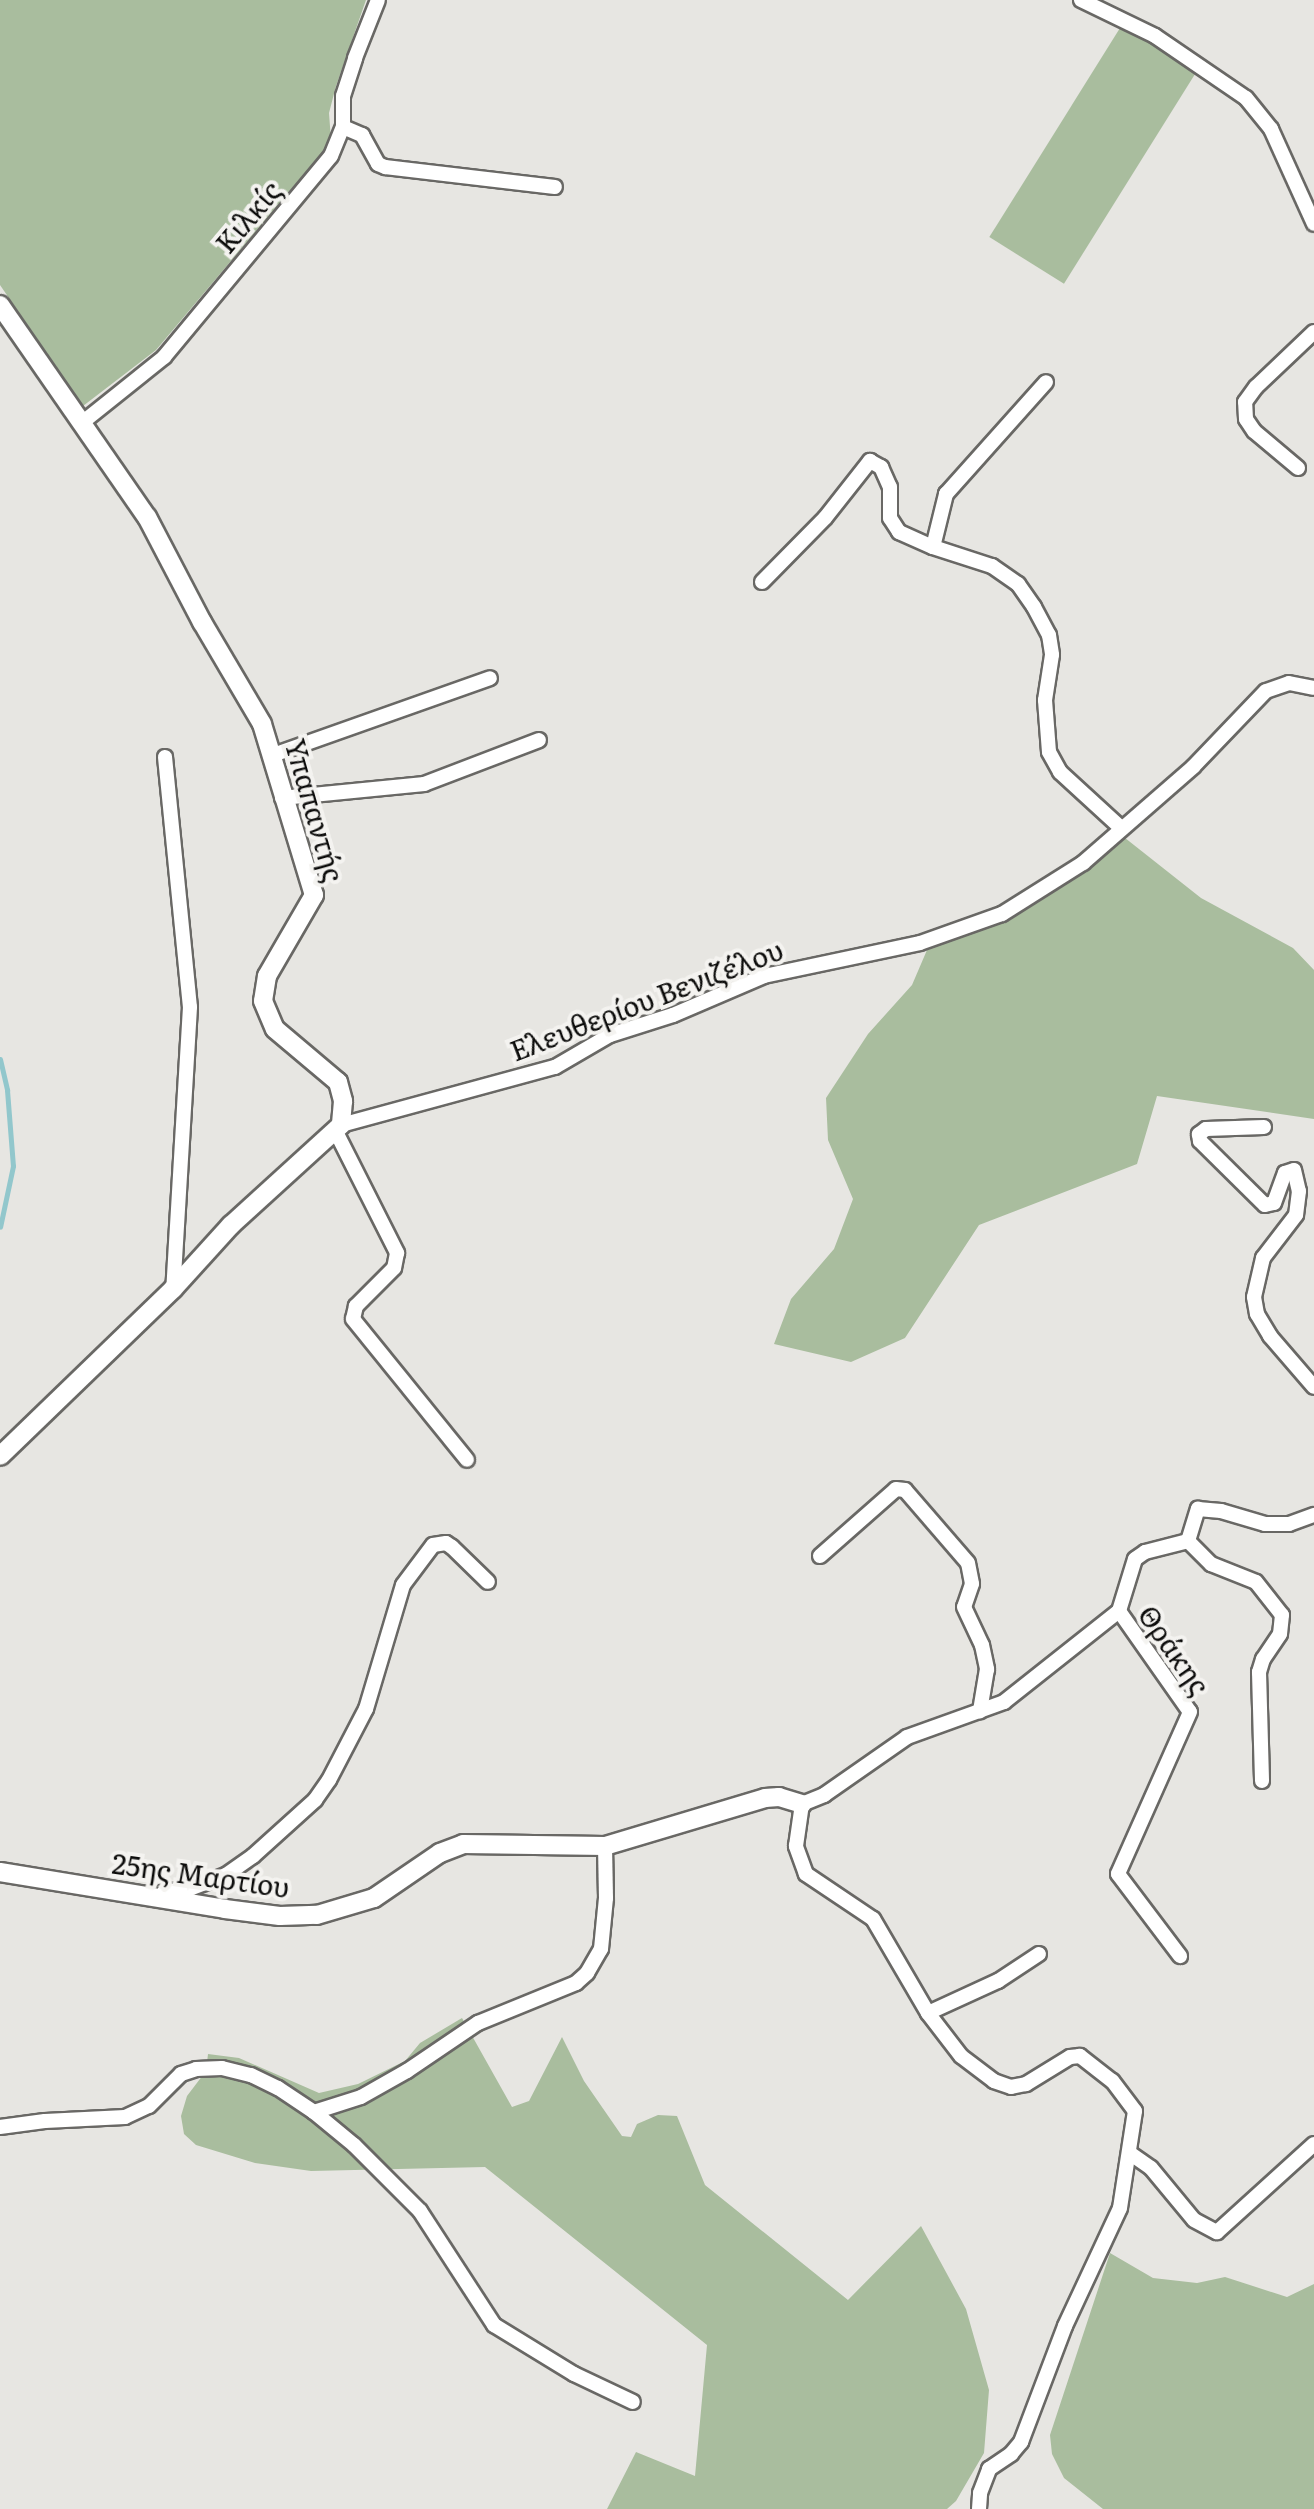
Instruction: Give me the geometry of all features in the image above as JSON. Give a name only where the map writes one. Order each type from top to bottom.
[{"type":"street","name":"Κιλκίς","points":[[83,422],[164,357],[331,156],[343,127],[343,96],[378,0]]},
{"type":"street","points":[[1081,0],[1155,36],[1246,98],[1271,129],[1314,224]]},
{"type":"street","points":[[343,127],[362,135],[378,164],[385,167],[555,187]]},
{"type":"street","name":"Υπαπαντής","points":[[0,305],[83,422],[160,539],[202,622],[251,704],[273,755],[282,798],[311,875],[314,895],[267,976],[263,1001],[275,1029],[338,1082],[343,1101],[338,1127]]},
{"type":"street","points":[[1298,468],[1254,431],[1246,419],[1245,402],[1256,387],[1314,332]]},
{"type":"street","points":[[933,547],[946,494],[1046,382]]},
{"type":"street","points":[[762,582],[825,518],[870,461],[881,467],[888,477],[890,518],[899,532],[933,547],[992,566],[1018,584],[1034,607],[1049,635],[1052,655],[1045,700],[1049,752],[1060,772],[1120,827]]},
{"type":"street","points":[[273,755],[490,678]]},
{"type":"street","name":"Ελευθερίου Βενιζέλου","points":[[338,1127],[555,1067],[610,1035],[673,1015],[764,976],[957,932],[1002,914],[1049,888],[1083,863],[1120,827],[1193,767],[1266,691],[1289,683],[1314,688]]},
{"type":"street","points":[[282,798],[424,784],[539,740]]},
{"type":"street","points":[[165,757],[190,1007],[173,1289]]},
{"type":"street","points":[[0,1456],[173,1289],[231,1225],[338,1127],[397,1253],[394,1268],[356,1306],[353,1319],[467,1460]]},
{"type":"street","points":[[1264,1127],[1206,1129],[1199,1134],[1200,1141],[1265,1205],[1274,1203],[1285,1173],[1294,1170],[1299,1191],[1296,1215],[1263,1258],[1254,1297],[1257,1314],[1270,1336],[1314,1387]]},
{"type":"street","points":[[820,1556],[896,1489],[905,1490],[968,1563],[972,1584],[964,1607],[982,1645],[987,1669],[980,1711]]},
{"type":"street","points":[[1188,1541],[1198,1509],[1221,1511],[1265,1524],[1289,1524],[1314,1515]]},
{"type":"street","points":[[1119,1611],[1135,1559],[1145,1552],[1188,1541]]},
{"type":"street","points":[[1188,1541],[1211,1564],[1256,1582],[1282,1615],[1280,1634],[1263,1659],[1258,1680],[1262,1781]]},
{"type":"street","points":[[160,1898],[164,1892],[192,1888],[226,1875],[253,1856],[315,1800],[329,1780],[366,1709],[403,1585],[433,1545],[446,1543],[452,1547],[488,1582]]},
{"type":"street","name":"Θράκης","points":[[802,1804],[824,1795],[907,1737],[1012,1697],[1119,1611],[1190,1712],[1118,1874],[1180,1956]]},
{"type":"street","name":"25ης Μαρτίου","points":[[0,1872],[280,1916],[317,1915],[374,1898],[440,1853],[463,1844],[605,1846],[765,1798],[779,1797],[802,1804]]},
{"type":"street","points":[[802,1804],[796,1846],[806,1874],[873,1919],[928,2013],[961,2056],[1004,2086],[1026,2084],[1070,2057],[1088,2060],[1133,2106],[1131,2154],[1120,2208],[1065,2326],[1021,2442],[1011,2454],[989,2469],[980,2493],[979,2509]]},
{"type":"street","points":[[314,2112],[388,2083],[478,2023],[576,1983],[596,1960],[601,1949],[606,1898],[605,1846]]},
{"type":"street","points":[[928,2013],[998,1981],[1039,1954]]},
{"type":"street","points":[[0,2127],[125,2117],[149,2106],[181,2074],[196,2069],[222,2068],[251,2075],[278,2088],[314,2112],[354,2145],[420,2211],[494,2325],[562,2367],[633,2402]]},
{"type":"street","points":[[1131,2154],[1151,2168],[1194,2220],[1217,2232],[1314,2144]]},
{"type":"green space","points":[[0,0],[366,0],[336,86],[329,113],[331,140],[326,148],[156,350],[83,406],[0,285]]},
{"type":"green space","points":[[1125,20],[1200,67],[1064,284],[989,237]]},
{"type":"green space","points":[[1120,834],[1201,898],[1293,948],[1314,970],[1314,1119],[1157,1096],[1137,1164],[979,1225],[905,1338],[851,1362],[774,1344],[791,1299],[834,1249],[853,1199],[828,1140],[826,1098],[868,1034],[912,985],[927,950],[1010,917],[1084,872]]},
{"type":"green space","points":[[462,2018],[512,2107],[529,2101],[562,2037],[584,2081],[622,2136],[631,2137],[637,2124],[658,2115],[677,2116],[705,2185],[848,2300],[921,2226],[966,2309],[989,2390],[984,2453],[956,2501],[947,2509],[607,2509],[636,2452],[695,2476],[707,2345],[485,2167],[311,2171],[255,2163],[196,2145],[184,2134],[181,2116],[187,2096],[206,2071],[208,2054],[239,2058],[319,2093],[358,2084],[405,2061],[420,2043]]},
{"type":"green space","points":[[1110,2253],[1153,2278],[1197,2283],[1225,2277],[1287,2297],[1314,2284],[1314,2509],[1103,2509],[1064,2478],[1052,2454],[1050,2435]]},
{"type":"waterway","points":[[0,1059],[7,1090],[13,1166],[0,1227]]}]
